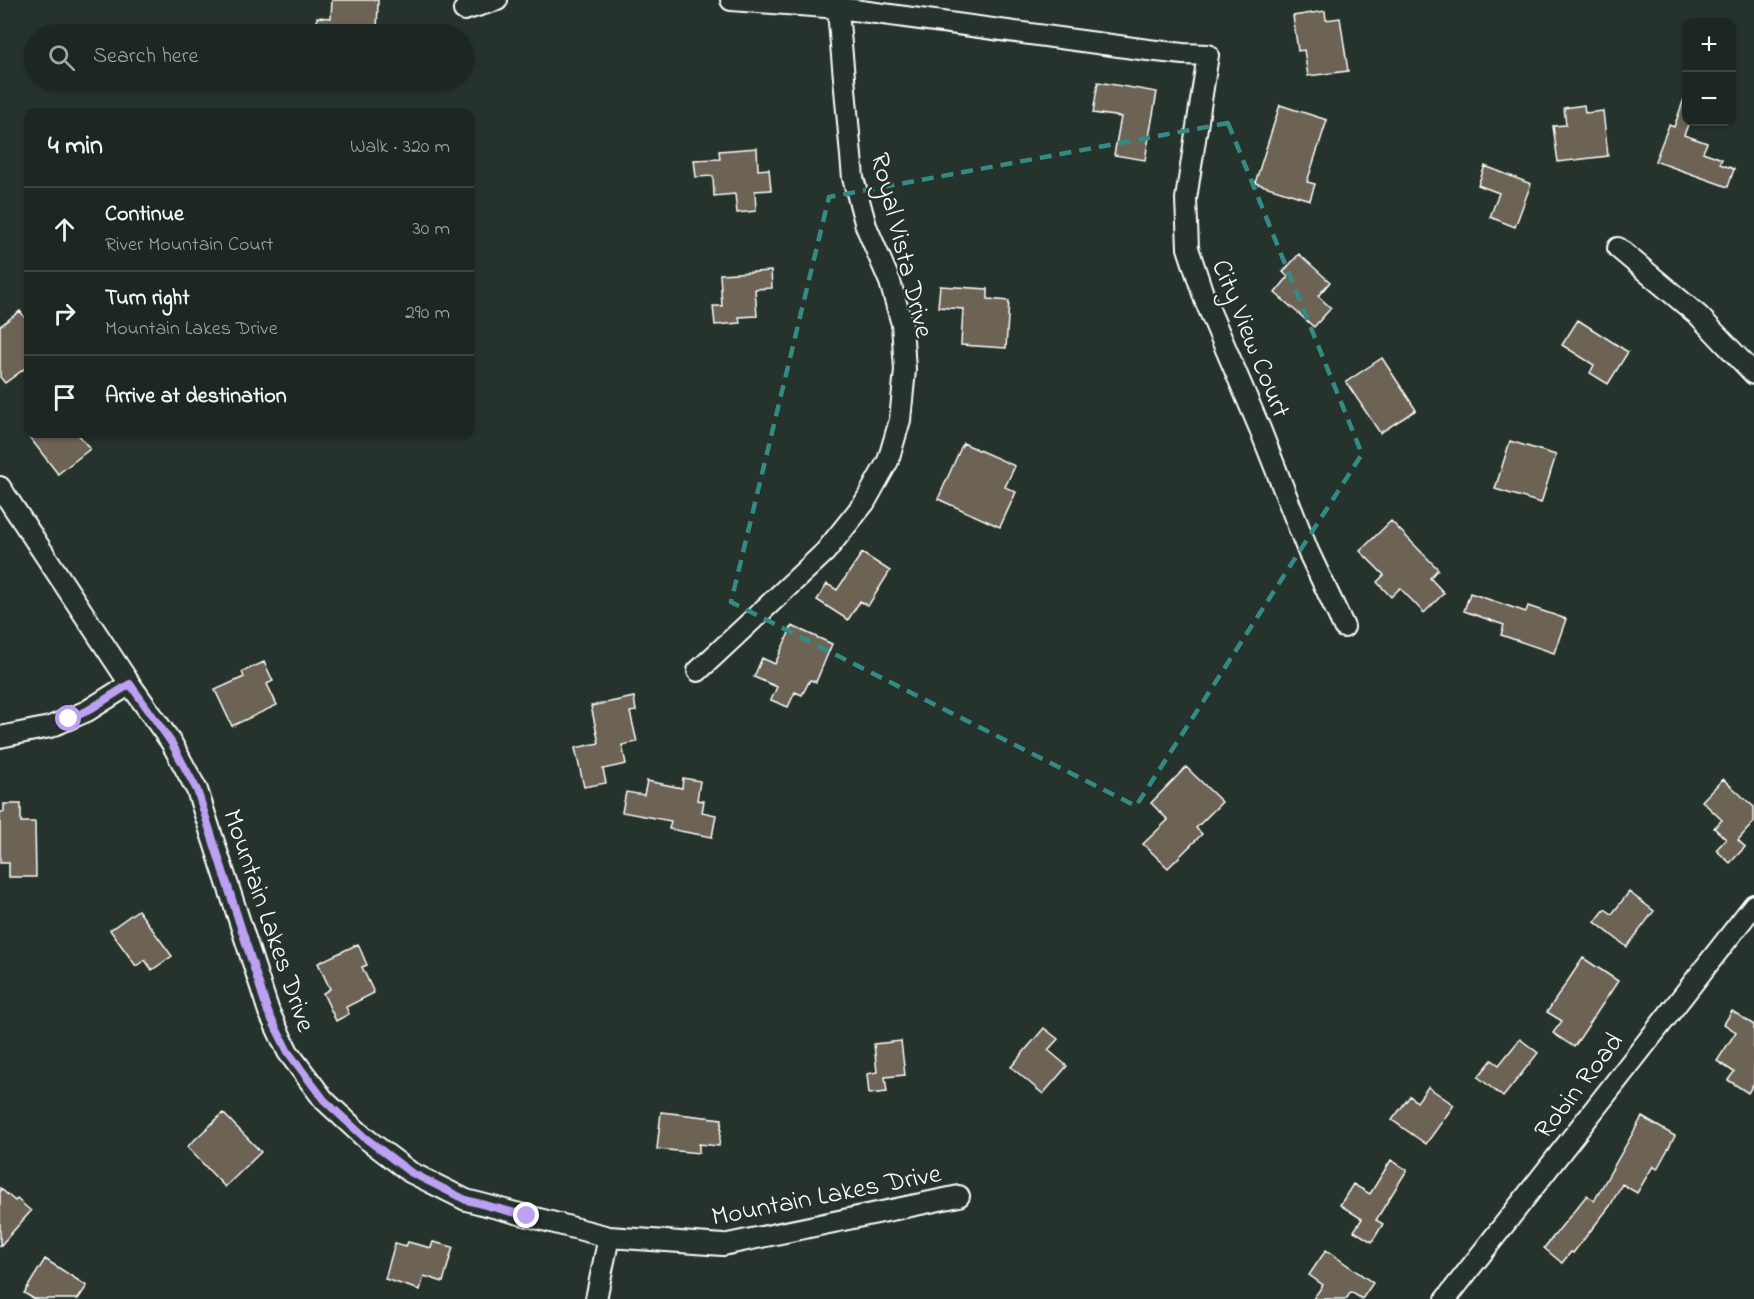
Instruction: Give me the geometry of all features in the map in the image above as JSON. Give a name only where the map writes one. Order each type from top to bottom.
[{"type":"street","points":[[464,10],[497,0]]},
{"type":"street","points":[[731,0],[840,3]]},
{"type":"street","name":"City View Court","points":[[840,3],[1148,50],[1208,55],[1186,199],[1188,248],[1205,300],[1260,429],[1308,551],[1344,627]]},
{"type":"street","name":"Royal Vista Drive","points":[[698,671],[825,552],[865,502],[888,460],[900,420],[905,370],[902,324],[890,282],[866,226],[853,178],[840,3]]},
{"type":"street","points":[[1618,248],[1699,316],[1754,374]]},
{"type":"street","name":"Mountain Lakes Drive","points":[[0,487],[171,742],[197,790],[268,1012],[288,1052],[324,1100],[364,1137],[410,1172],[466,1200],[609,1237],[723,1245],[959,1196]]},
{"type":"street","points":[[0,737],[50,727],[87,711],[130,684]]},
{"type":"street","name":"Robin Road","points":[[1446,1299],[1754,905]]},
{"type":"street","points":[[596,1299],[609,1237]]},
{"type":"highlighted area","points":[[1228,123],[1362,454],[1136,806],[731,602],[829,197]]},
{"type":"building","points":[[332,0],[378,0],[377,24],[317,24],[317,17],[331,18]]},
{"type":"building","points":[[1325,11],[1326,20],[1340,18],[1348,71],[1308,76],[1304,50],[1298,51],[1293,16]]},
{"type":"building","points":[[1098,82],[1157,92],[1145,160],[1114,155],[1121,117],[1093,113]]},
{"type":"building","points":[[1682,104],[1682,126],[1687,126],[1684,135],[1707,143],[1703,152],[1722,159],[1720,164],[1734,169],[1728,187],[1655,161],[1669,125],[1674,127]]},
{"type":"building","points":[[1280,105],[1327,120],[1307,182],[1315,184],[1310,200],[1255,183]]},
{"type":"building","points":[[1584,105],[1585,113],[1603,111],[1608,156],[1558,162],[1553,126],[1566,125],[1564,108]]},
{"type":"building","points":[[757,148],[758,170],[769,169],[771,190],[755,191],[756,211],[737,213],[735,194],[714,196],[713,176],[696,177],[694,160],[720,159],[719,151]]},
{"type":"building","points":[[1485,166],[1531,184],[1515,227],[1490,217],[1499,193],[1478,185]]},
{"type":"building","points":[[1299,254],[1330,282],[1318,296],[1331,308],[1314,327],[1275,293],[1288,277],[1283,272]]},
{"type":"building","points":[[771,271],[772,288],[755,289],[757,316],[739,317],[740,323],[715,325],[713,306],[722,306],[720,274]]},
{"type":"building","points":[[940,286],[988,289],[988,299],[1009,301],[1006,348],[961,345],[963,309],[938,307]]},
{"type":"building","points":[[20,311],[24,316],[24,369],[5,383],[0,377],[0,326]]},
{"type":"building","points":[[1578,320],[1628,352],[1608,384],[1590,373],[1594,365],[1562,345]]},
{"type":"building","points":[[1382,358],[1416,410],[1380,433],[1346,382]]},
{"type":"building","points":[[30,438],[81,438],[90,449],[58,474]]},
{"type":"building","points":[[1510,441],[1556,455],[1541,503],[1495,489]]},
{"type":"building","points":[[963,443],[1015,466],[1005,487],[1016,492],[1000,527],[938,499]]},
{"type":"building","points":[[1391,521],[1438,569],[1430,578],[1444,593],[1424,613],[1400,588],[1391,597],[1377,582],[1384,575],[1360,551]]},
{"type":"building","points":[[862,553],[890,571],[868,606],[860,601],[848,620],[817,600],[827,584],[837,590]]},
{"type":"building","points":[[1470,593],[1526,612],[1528,606],[1566,619],[1554,653],[1501,635],[1504,625],[1464,611]]},
{"type":"building","points":[[792,626],[832,644],[816,682],[810,680],[802,695],[795,692],[788,707],[771,700],[777,687],[754,677],[762,658],[775,664]]},
{"type":"building","points":[[264,662],[273,681],[267,684],[277,705],[232,726],[215,690],[244,677],[242,672]]},
{"type":"building","points":[[634,697],[636,711],[630,712],[637,742],[622,745],[626,764],[603,769],[606,783],[584,787],[575,748],[599,743],[591,706]]},
{"type":"building","points":[[1186,767],[1222,802],[1196,828],[1202,834],[1168,868],[1143,844],[1168,820],[1151,803]]},
{"type":"building","points":[[683,778],[700,781],[697,800],[704,801],[702,812],[716,815],[712,837],[669,829],[671,821],[622,812],[626,792],[644,795],[647,781],[682,788]]},
{"type":"building","points":[[1723,779],[1754,807],[1754,822],[1738,840],[1745,847],[1730,863],[1716,850],[1726,839],[1714,828],[1722,820],[1702,801]]},
{"type":"building","points":[[4,804],[21,804],[21,822],[35,822],[36,877],[9,877],[9,863],[0,863],[0,812],[4,812]]},
{"type":"building","points":[[1629,892],[1654,911],[1627,947],[1595,922],[1605,909],[1612,914]]},
{"type":"building","points":[[138,910],[172,956],[152,970],[145,960],[136,966],[110,930]]},
{"type":"building","points":[[358,944],[367,965],[362,967],[374,993],[346,1007],[349,1014],[336,1021],[323,993],[330,989],[318,963]]},
{"type":"building","points":[[1583,958],[1618,981],[1574,1047],[1553,1033],[1562,1021],[1547,1012]]},
{"type":"building","points":[[1732,1011],[1754,1025],[1754,1083],[1748,1093],[1728,1080],[1734,1072],[1717,1061],[1736,1032],[1724,1024]]},
{"type":"building","points":[[1044,1028],[1058,1039],[1048,1050],[1067,1066],[1043,1094],[1011,1067]]},
{"type":"building","points":[[1520,1039],[1538,1053],[1503,1097],[1478,1077],[1492,1060],[1499,1065]]},
{"type":"building","points":[[901,1041],[905,1075],[885,1077],[887,1092],[869,1094],[867,1074],[877,1072],[874,1044]]},
{"type":"building","points":[[1428,1087],[1454,1105],[1426,1144],[1392,1120],[1410,1096],[1417,1102]]},
{"type":"building","points":[[661,1112],[722,1119],[719,1146],[699,1144],[699,1153],[657,1149]]},
{"type":"building","points":[[223,1113],[261,1152],[225,1187],[187,1147]]},
{"type":"building","points":[[1642,1117],[1675,1136],[1657,1169],[1653,1166],[1637,1193],[1622,1184],[1610,1206],[1573,1253],[1571,1252],[1562,1263],[1544,1248],[1587,1195],[1594,1201]]},
{"type":"building","points":[[1391,1160],[1407,1170],[1376,1220],[1383,1224],[1372,1242],[1354,1231],[1362,1219],[1340,1205],[1353,1184],[1370,1194]]},
{"type":"building","points":[[0,1188],[31,1211],[0,1246]]},
{"type":"building","points":[[408,1242],[431,1248],[433,1242],[453,1247],[443,1282],[424,1276],[420,1290],[385,1279],[395,1243],[406,1246]]},
{"type":"building","points":[[1326,1250],[1373,1283],[1362,1299],[1351,1292],[1346,1299],[1313,1299],[1323,1285],[1309,1275]]},
{"type":"building","points":[[45,1259],[87,1286],[78,1299],[34,1299],[24,1293]]},
{"type":"route","points":[[69,719],[87,711],[130,684],[171,742],[197,790],[268,1012],[288,1052],[324,1100],[364,1137],[410,1172],[466,1200],[527,1216]]}]
